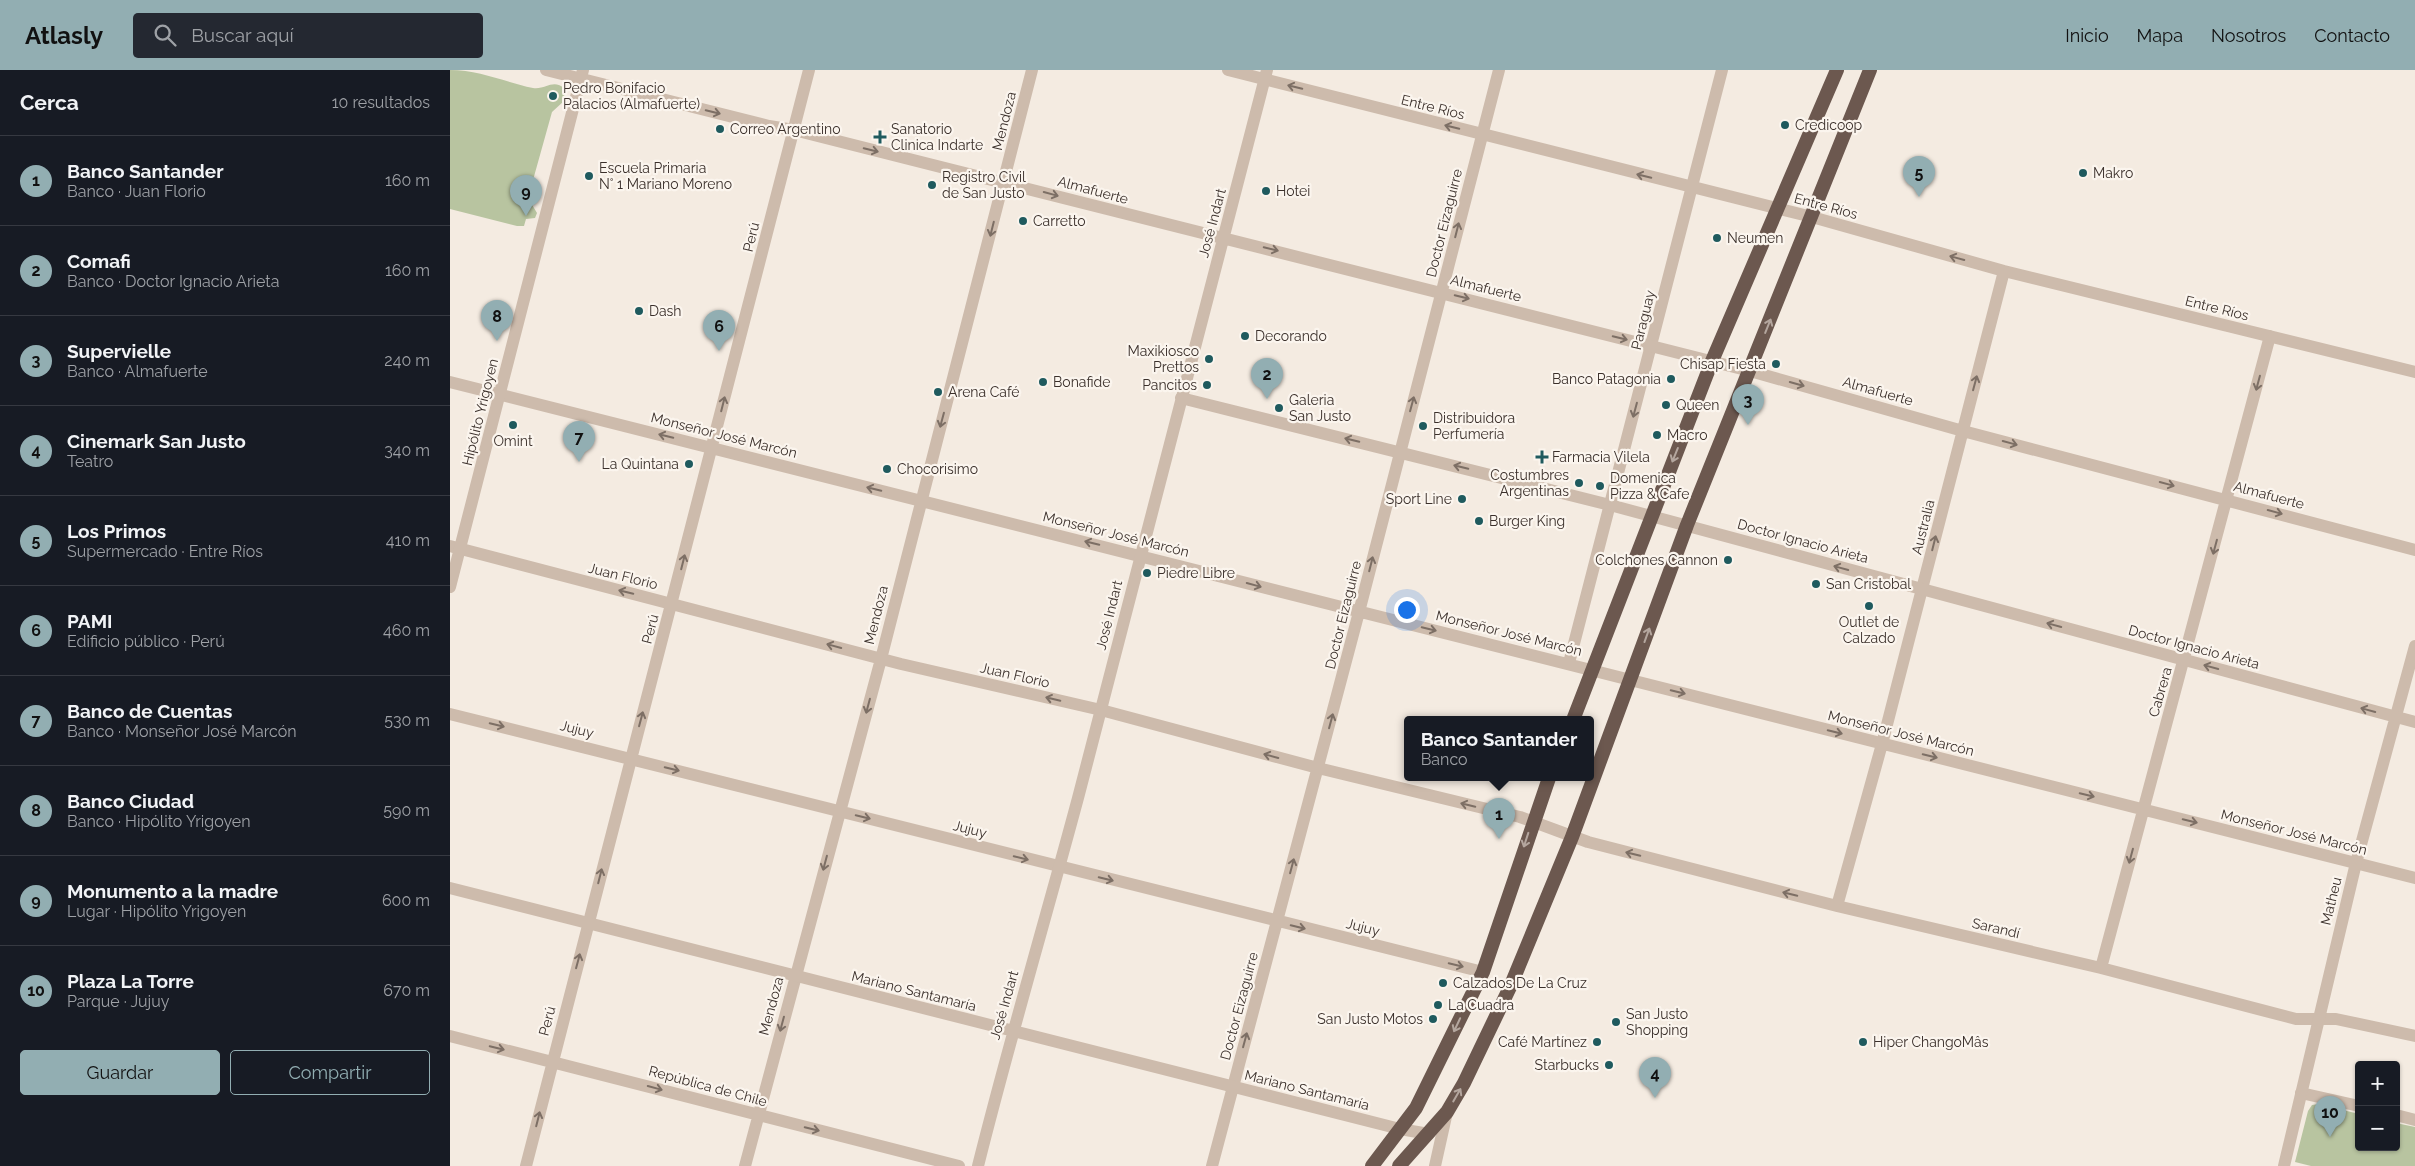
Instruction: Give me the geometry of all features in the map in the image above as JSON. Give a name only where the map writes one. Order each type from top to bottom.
[{"type":"highway","points":[[1575,716],[1594,670],[1650,516],[1712,361],[1776,208],[1837,70]]},
{"type":"highway","points":[[1594,777],[1688,525],[1812,217],[1867,71]]},
{"type":"highway","points":[[1372,1166],[1416,1108],[1483,972],[1532,821],[1548,781]]},
{"type":"highway","points":[[1398,1166],[1447,1112],[1464,1083],[1511,985],[1572,837],[1593,781]]},
{"type":"street","name":"Almafuerte","points":[[546,70],[582,74],[769,126],[794,130],[1004,182],[1712,361],[1963,431],[2415,550]]},
{"type":"street","name":"Perú","points":[[526,1166],[809,70]]},
{"type":"street","name":"Mendoza","points":[[745,1166],[757,1115],[881,659],[1032,70]]},
{"type":"street","name":"Entre Ríos","points":[[1228,70],[1266,74],[1482,135],[1812,217],[2004,270],[2415,372]]},
{"type":"street","name":"Doctor Eizaguirre","points":[[1212,1166],[1359,612],[1399,451],[1499,70]]},
{"type":"street","name":"Paraguay","points":[[1569,663],[1722,70]]},
{"type":"street","name":"Hipólito Yrigoyen","points":[[450,587],[455,548],[500,394],[582,74]]},
{"type":"street","name":"José Indart","points":[[978,1166],[1012,1032],[1059,868],[1101,710],[1139,555],[1266,74]]},
{"type":"street","name":"Australia","points":[[1837,906],[1882,744],[2004,270]]},
{"type":"street","name":"Cabrera","points":[[2101,968],[2228,500],[2270,336]]},
{"type":"street","name":"Monseñor José Marcón","points":[[450,382],[2415,878]]},
{"type":"street","name":"Doctor Ignacio Arieta","points":[[1181,398],[1399,451],[1688,525],[1922,590],[2415,722]]},
{"type":"street","name":"Juan Florio","points":[[455,548],[881,659],[1101,710],[1318,768],[1532,821],[1572,837]]},
{"type":"street","name":"Matheu","points":[[2284,1166],[2356,863],[2415,646]]},
{"type":"street","name":"Jujuy","points":[[450,714],[1059,868],[1483,972]]},
{"type":"street","name":"Sarandí","points":[[1572,837],[1837,906],[2101,968],[2296,1019],[2336,1018],[2415,1036]]},
{"type":"street","name":"Mariano Santamaría","points":[[450,888],[1012,1032],[1400,1129],[1429,1134]]},
{"type":"street","name":"República de Chile","points":[[450,1036],[959,1166]]},
{"type":"street","points":[[2301,1093],[2355,1105]]},
{"type":"street","points":[[1436,1166],[1447,1112]]},
{"type":"street","points":[[2400,1116],[2415,1120]]},
{"type":"green space","points":[[450,70],[482,74],[533,88],[557,84],[565,89],[564,101],[552,112],[528,198],[537,213],[535,218],[526,219],[524,226],[517,226],[450,209]]},
{"type":"green space","points":[[2319,1104],[2355,1113],[2355,1151],[2400,1151],[2400,1124],[2415,1127],[2415,1166],[2311,1166],[2295,1162],[2308,1111],[2312,1105]]},
{"type":"place","name":"Pedro Bonifacio Palacios (Almafuerte)","points":[[553,96]]},
{"type":"place","name":"Credicoop","points":[[1785,125]]},
{"type":"place","name":"Correo Argentino","points":[[720,129]]},
{"type":"place","name":"Sanatorio Clinica Indarte","points":[[880,137]]},
{"type":"place","name":"Makro","points":[[2083,173]]},
{"type":"place","name":"Escuela Primaria N° 1 Mariano Moreno","points":[[589,176]]},
{"type":"place","name":"Registro Civil de San Justo","points":[[932,185]]},
{"type":"place","name":"Hotei","points":[[1266,191]]},
{"type":"place","name":"Los Primos","points":[[1919,197]]},
{"type":"place","name":"Monumento a la madre","points":[[526,216]]},
{"type":"place","name":"Carretto","points":[[1023,221]]},
{"type":"place","name":"Neumen","points":[[1717,238]]},
{"type":"place","name":"Dash","points":[[639,311]]},
{"type":"place","name":"Decorando","points":[[1245,336]]},
{"type":"place","name":"Banco Ciudad","points":[[497,341]]},
{"type":"place","name":"PAMI","points":[[719,351]]},
{"type":"place","name":"Maxikiosco Prettos","points":[[1209,359]]},
{"type":"place","name":"Chisap Fiesta","points":[[1776,364]]},
{"type":"place","name":"Banco Patagonia","points":[[1671,379]]},
{"type":"place","name":"Bonafide","points":[[1043,382]]},
{"type":"place","name":"Pancitos","points":[[1207,385]]},
{"type":"place","name":"Arena Café","points":[[938,392]]},
{"type":"place","name":"Comafi","points":[[1267,399]]},
{"type":"place","name":"Queen","points":[[1666,405]]},
{"type":"place","name":"Galeria San Justo","points":[[1279,408]]},
{"type":"place","name":"Omint","points":[[513,425]]},
{"type":"place","name":"Supervielle","points":[[1748,425]]},
{"type":"place","name":"Distribuidora Perfumería","points":[[1423,426]]},
{"type":"place","name":"Macro","points":[[1657,435]]},
{"type":"place","name":"Farmacia Vilela","points":[[1542,457]]},
{"type":"place","name":"Banco de Cuentas","points":[[579,462]]},
{"type":"place","name":"La Quintana","points":[[689,464]]},
{"type":"place","name":"Chocorisimo","points":[[887,469]]},
{"type":"place","name":"Costumbres Argentinas","points":[[1579,483]]},
{"type":"place","name":"Domenica Pizza & Cafe","points":[[1600,486]]},
{"type":"place","name":"Sport Line","points":[[1462,499]]},
{"type":"place","name":"Burger King","points":[[1479,521]]},
{"type":"place","name":"Colchones Cannon","points":[[1728,560]]},
{"type":"place","name":"Piedre Libre","points":[[1147,573]]},
{"type":"place","name":"San Cristobal","points":[[1816,584]]},
{"type":"place","name":"Outlet de Calzado","points":[[1869,606]]},
{"type":"place","name":"Banco Santander","points":[[1499,839]]},
{"type":"place","name":"Calzados De La Cruz","points":[[1443,983]]},
{"type":"place","name":"La Cuadra","points":[[1438,1005]]},
{"type":"place","name":"San Justo Motos","points":[[1433,1019]]},
{"type":"place","name":"San Justo Shopping","points":[[1616,1022]]},
{"type":"place","name":"Café Martínez","points":[[1597,1042]]},
{"type":"place","name":"Hiper ChangoMâs","points":[[1863,1042]]},
{"type":"place","name":"Starbucks","points":[[1609,1065]]},
{"type":"place","name":"Cinemark San Justo","points":[[1655,1098]]},
{"type":"place","name":"Plaza La Torre","points":[[2330,1137]]}]
